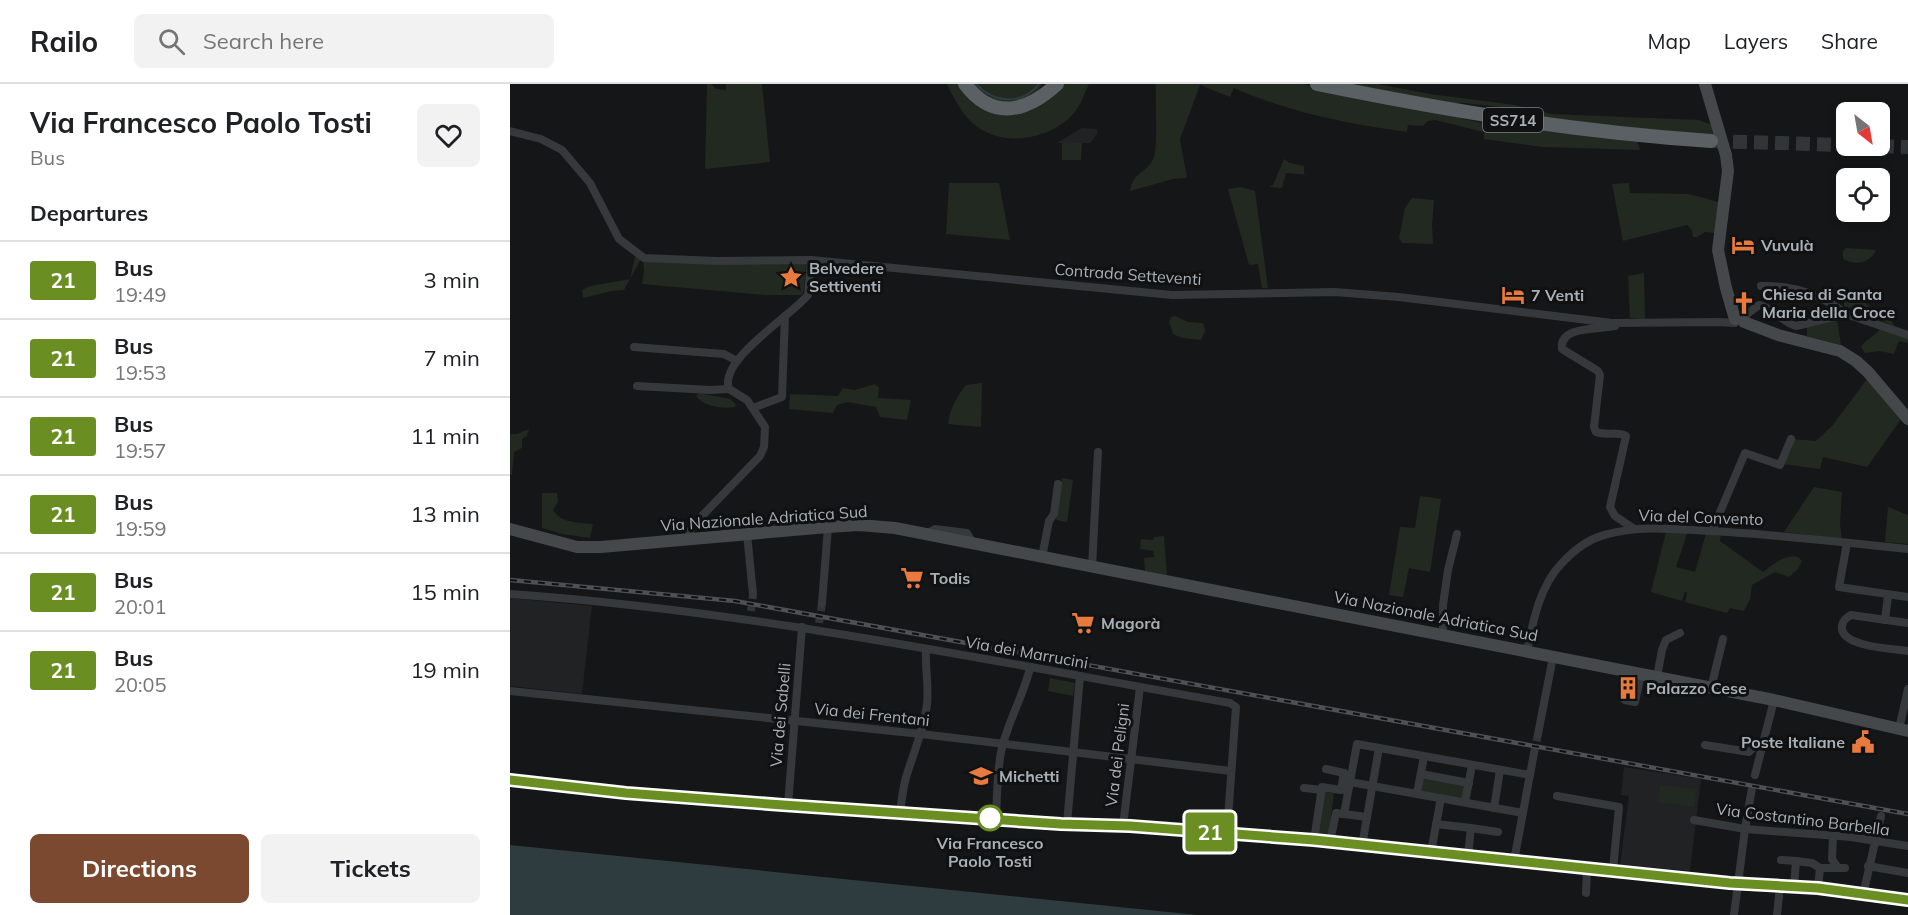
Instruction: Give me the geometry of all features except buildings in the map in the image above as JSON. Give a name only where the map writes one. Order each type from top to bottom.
[{"type":"highway","points":[[965,84],[983,101],[1005,109],[1025,106],[1040,98],[1057,84]]},
{"type":"highway","points":[[1040,98],[1046,84]]},
{"type":"highway","name":"SS714","points":[[1317,84],[1500,118],[1626,134],[1711,141]]},
{"type":"main road","points":[[1705,84],[1726,155],[1728,171],[1718,250],[1726,291],[1739,320],[1778,335],[1840,351],[1868,372],[1908,419]]},
{"type":"main road","name":"Via Nazionale Adriatica Sud","points":[[510,529],[577,547],[601,547],[828,527],[882,526],[1774,699],[1903,730]]},
{"type":"street","name":"Contrada Setteventi","points":[[510,131],[541,139],[562,150],[590,183],[619,238],[643,256],[717,261],[811,260],[1172,295],[1334,292],[1404,297],[1623,324],[1739,320],[1759,305],[1796,326],[1846,314]]},
{"type":"street","points":[[729,389],[728,376],[737,362],[753,343],[808,295],[811,260]]},
{"type":"street","points":[[1761,286],[1807,291],[1829,301],[1846,314],[1908,335]]},
{"type":"street","points":[[753,408],[782,397],[785,316]]},
{"type":"street","points":[[1623,324],[1579,330],[1564,340],[1562,349],[1598,371],[1600,375],[1594,427],[1596,432],[1602,435],[1623,434],[1626,436],[1610,507],[1615,516],[1633,528]]},
{"type":"street","points":[[634,347],[724,354],[737,362]]},
{"type":"street","points":[[637,386],[729,389],[747,400],[765,427],[764,447],[760,456],[692,527],[687,540]]},
{"type":"street","points":[[1712,531],[1745,453],[1780,465],[1791,439]]},
{"type":"street","points":[[1092,567],[1098,452]]},
{"type":"street","points":[[1042,557],[1050,521],[1054,514],[1058,484]]},
{"type":"street","points":[[700,518],[703,538]]},
{"type":"street","points":[[822,603],[828,527]]},
{"type":"street","name":"Via del Convento","points":[[1527,651],[1545,587],[1558,567],[1578,549],[1605,534],[1633,528],[1712,531],[1770,534],[1908,549]]},
{"type":"street","points":[[747,534],[753,594]]},
{"type":"street","points":[[1443,635],[1443,605],[1448,570],[1457,534]]},
{"type":"street","points":[[1847,543],[1839,587],[1888,596],[1908,597]]},
{"type":"street","name":"Via dei Marrucini","points":[[510,594],[750,615],[802,627],[819,626],[926,649],[1230,703],[1236,707],[1231,771]]},
{"type":"street","points":[[1885,620],[1888,596]]},
{"type":"street","points":[[1908,623],[1851,615],[1844,620],[1842,630],[1850,640],[1866,645],[1908,651]]},
{"type":"street","name":"Via dei Sabelli","points":[[788,805],[802,627]]},
{"type":"street","points":[[1657,677],[1666,640],[1680,633]]},
{"type":"street","points":[[1711,687],[1723,639]]},
{"type":"street","points":[[900,813],[907,773],[921,734],[927,697],[926,649]]},
{"type":"street","points":[[1538,734],[1553,657]]},
{"type":"street","points":[[996,819],[1001,750],[1011,718],[1027,684],[1030,668]]},
{"type":"street","points":[[1624,700],[1635,702],[1641,674]]},
{"type":"street","points":[[1067,824],[1080,676]]},
{"type":"street","name":"Via dei Peligni","points":[[1123,826],[1140,687]]},
{"type":"street","points":[[1903,730],[1908,689]]},
{"type":"street","name":"Via dei Frentani","points":[[510,691],[921,734],[1231,771]]},
{"type":"street","points":[[1755,775],[1774,699]]},
{"type":"street","points":[[1344,814],[1357,744],[1530,775]]},
{"type":"street","points":[[1705,745],[1749,752],[1756,745],[1761,744]]},
{"type":"street","points":[[1362,846],[1379,748]]},
{"type":"street","points":[[1514,861],[1534,753]]},
{"type":"street","points":[[1417,794],[1424,757]]},
{"type":"street","points":[[1465,802],[1472,765]]},
{"type":"street","points":[[1314,840],[1322,787],[1341,790],[1344,773],[1326,769]]},
{"type":"street","points":[[1494,808],[1500,770]]},
{"type":"street","points":[[1224,833],[1231,771]]},
{"type":"street","points":[[1421,774],[1469,783]]},
{"type":"street","points":[[510,780],[638,794],[1314,840],[1738,883],[1818,888],[1908,900]]},
{"type":"street","points":[[1350,782],[1523,813]]},
{"type":"street","points":[[1304,788],[1322,790]]},
{"type":"street","points":[[1734,915],[1752,788]]},
{"type":"street","points":[[1557,796],[1619,807],[1613,870]]},
{"type":"street","points":[[1431,852],[1441,798]]},
{"type":"street","points":[[1330,842],[1335,813],[1367,817]]},
{"type":"street","points":[[1863,895],[1881,816]]},
{"type":"street","name":"Via Costantino Barbella","points":[[1694,820],[1745,829],[1863,839],[1908,846]]},
{"type":"street","points":[[1436,824],[1498,832]]},
{"type":"street","points":[[1468,855],[1471,828]]},
{"type":"street","points":[[1781,860],[1812,863],[1820,868],[1842,868],[1832,859],[1833,837]]},
{"type":"street","points":[[1794,887],[1796,861]]},
{"type":"street","points":[[1868,866],[1908,873]]},
{"type":"street","points":[[1586,893],[1587,868]]},
{"type":"street","points":[[1818,888],[1820,868]]},
{"type":"street","points":[[1777,915],[1780,886]]},
{"type":"shaded area","points":[[706,84],[711,84],[716,89],[726,90],[726,84],[762,84],[770,162],[705,169]]},
{"type":"shaded area","points":[[947,84],[961,84],[1003,115],[1032,110],[1063,84],[1089,84],[1079,106],[1059,126],[1034,136],[1008,138],[984,131],[972,122]]},
{"type":"shaded area","points":[[972,84],[1042,84],[1030,97],[1002,102],[991,98]]},
{"type":"shaded area","points":[[1154,84],[1302,84],[1450,113],[1463,119],[1488,124],[1518,124],[1637,140],[1640,150],[1542,147],[1484,139],[1484,132],[1435,120],[1428,121],[1423,126],[1408,125],[1407,132],[1385,129],[1297,110],[1234,88],[1230,97],[1200,85],[1180,139],[1187,178],[1173,179],[1130,191],[1134,180],[1154,157],[1156,85]]},
{"type":"shaded area","points":[[1341,84],[1377,84],[1430,94],[1515,105],[1552,114],[1699,120],[1715,126],[1717,136],[1662,132],[1530,116],[1500,107],[1464,103],[1445,104]]},
{"type":"shaded area","points":[[1082,128],[1097,129],[1097,134],[1090,143],[1057,143]]},
{"type":"shaded area","points":[[1062,143],[1082,143],[1081,160],[1062,160]]},
{"type":"shaded area","points":[[1284,159],[1304,166],[1304,174],[1310,175],[1286,173],[1282,188],[1269,187],[1273,185]]},
{"type":"shaded area","points":[[949,183],[999,183],[1010,240],[946,234]]},
{"type":"shaded area","points":[[1629,183],[1630,193],[1689,194],[1722,203],[1717,238],[1714,233],[1705,232],[1693,237],[1692,230],[1687,225],[1623,241],[1612,184]]},
{"type":"shaded area","points":[[1241,187],[1255,191],[1268,288],[1262,288],[1258,264],[1249,265],[1228,189]]},
{"type":"shaded area","points":[[1412,198],[1434,200],[1433,244],[1402,243],[1399,238],[1405,208]]},
{"type":"shaded area","points":[[1846,248],[1876,250],[1870,258],[1857,263],[1843,259],[1843,251]]},
{"type":"shaded area","points":[[636,252],[642,257],[630,279]]},
{"type":"shaded area","points":[[643,260],[806,264],[804,290],[802,295],[765,295],[642,284]]},
{"type":"shaded area","points":[[1644,273],[1645,319],[1630,318],[1628,276]]},
{"type":"shaded area","points":[[630,279],[624,290],[583,298],[582,290],[590,286]]},
{"type":"shaded area","points":[[1852,296],[1860,298],[1876,312],[1891,319],[1894,326],[1844,306],[1844,300]]},
{"type":"shaded area","points":[[1175,316],[1188,322],[1203,323],[1205,331],[1201,340],[1182,338],[1173,334],[1169,322],[1171,317]]},
{"type":"shaded area","points":[[1837,319],[1841,345],[1807,336],[1807,327]]},
{"type":"shaded area","points":[[1880,329],[1908,338],[1908,343],[1899,341],[1894,354],[1880,351],[1865,353],[1861,347]]},
{"type":"shaded area","points":[[1867,379],[1902,418],[1867,467],[1823,457],[1820,469],[1783,464],[1793,439],[1816,441],[1832,426]]},
{"type":"shaded area","points":[[982,383],[981,427],[948,424],[954,403],[966,385]]},
{"type":"shaded area","points":[[875,384],[879,388],[878,398],[911,400],[907,420],[880,417],[876,407],[847,402],[837,405],[833,413],[789,409],[790,394],[838,396],[843,388],[855,390]]},
{"type":"shaded area","points":[[699,393],[730,399],[736,404],[735,407],[708,405],[696,396]]},
{"type":"shaded area","points":[[529,429],[527,436],[522,439],[522,448],[514,452],[512,475],[510,475],[510,434]]},
{"type":"shaded area","points":[[1062,478],[1073,480],[1067,522],[1056,520]]},
{"type":"shaded area","points":[[1814,487],[1842,492],[1840,524],[1842,539],[1784,532]]},
{"type":"shaded area","points":[[542,493],[557,493],[558,502],[553,510],[556,515],[571,522],[593,524],[590,538],[542,528]]},
{"type":"shaded area","points":[[1420,496],[1441,499],[1430,572],[1409,568],[1403,597],[1389,595],[1400,527],[1415,528]]},
{"type":"shaded area","points":[[1888,507],[1908,515],[1908,544],[1885,542]]},
{"type":"shaded area","points":[[1688,531],[1676,567],[1695,572],[1706,533],[1721,534],[1720,541],[1763,572],[1788,557],[1798,557],[1802,561],[1798,569],[1789,577],[1775,572],[1752,585],[1750,599],[1744,611],[1730,608],[1727,613],[1685,602],[1687,593],[1685,591],[1682,601],[1651,592],[1666,532]]},
{"type":"shaded area","points":[[1164,536],[1167,575],[1145,571],[1144,558],[1154,557],[1153,551],[1140,549],[1141,539],[1153,540],[1154,537]]},
{"type":"shaded area","points":[[510,598],[592,606],[582,694],[510,686]]},
{"type":"shaded area","points":[[1050,678],[1075,683],[1073,696],[1048,691]]},
{"type":"shaded area","points":[[1624,767],[1701,779],[1690,871],[1620,865],[1629,796],[1621,795]]},
{"type":"shaded area","points":[[1424,777],[1467,784],[1465,799],[1421,791]]},
{"type":"shaded area","points":[[1660,785],[1697,789],[1694,807],[1658,802]]},
{"type":"shaded area","points":[[1324,792],[1334,793],[1328,838],[1318,837]]},
{"type":"shaded area","points":[[510,845],[1198,915],[510,915]]},
{"type":"waterway","points":[[976,84],[991,95],[1008,99],[1025,96],[1039,84]]},
{"type":"tunnel","points":[[1712,141],[1908,147]]},
{"type":"tunnel","points":[[751,611],[753,594]]},
{"type":"tunnel","points":[[819,623],[822,603]]},
{"type":"tunnel","points":[[1534,753],[1538,734]]},
{"type":"railway","points":[[510,580],[735,601],[1908,814]]},
{"type":"bus line","name":"21","points":[[510,780],[626,793],[783,805],[1061,824],[1130,826],[1314,840],[1730,883],[1818,888],[1908,900]]},
{"type":"place","name":"Vuvulà","points":[[1743,245]]},
{"type":"place","name":"Belvedere Settiventi","points":[[791,277]]},
{"type":"place","name":"7 Venti","points":[[1513,295]]},
{"type":"place","name":"Chiesa di Santa Maria della Croce","points":[[1744,303]]},
{"type":"place","name":"Todis","points":[[912,578]]},
{"type":"place","name":"Magorà","points":[[1083,623]]},
{"type":"place","name":"Palazzo Cese","points":[[1628,688]]},
{"type":"place","name":"Poste Italiane","points":[[1863,742]]},
{"type":"place","name":"Michetti","points":[[981,776]]},
{"type":"place","name":"Via Francesco Paolo Tosti","points":[[990,818]]}]
